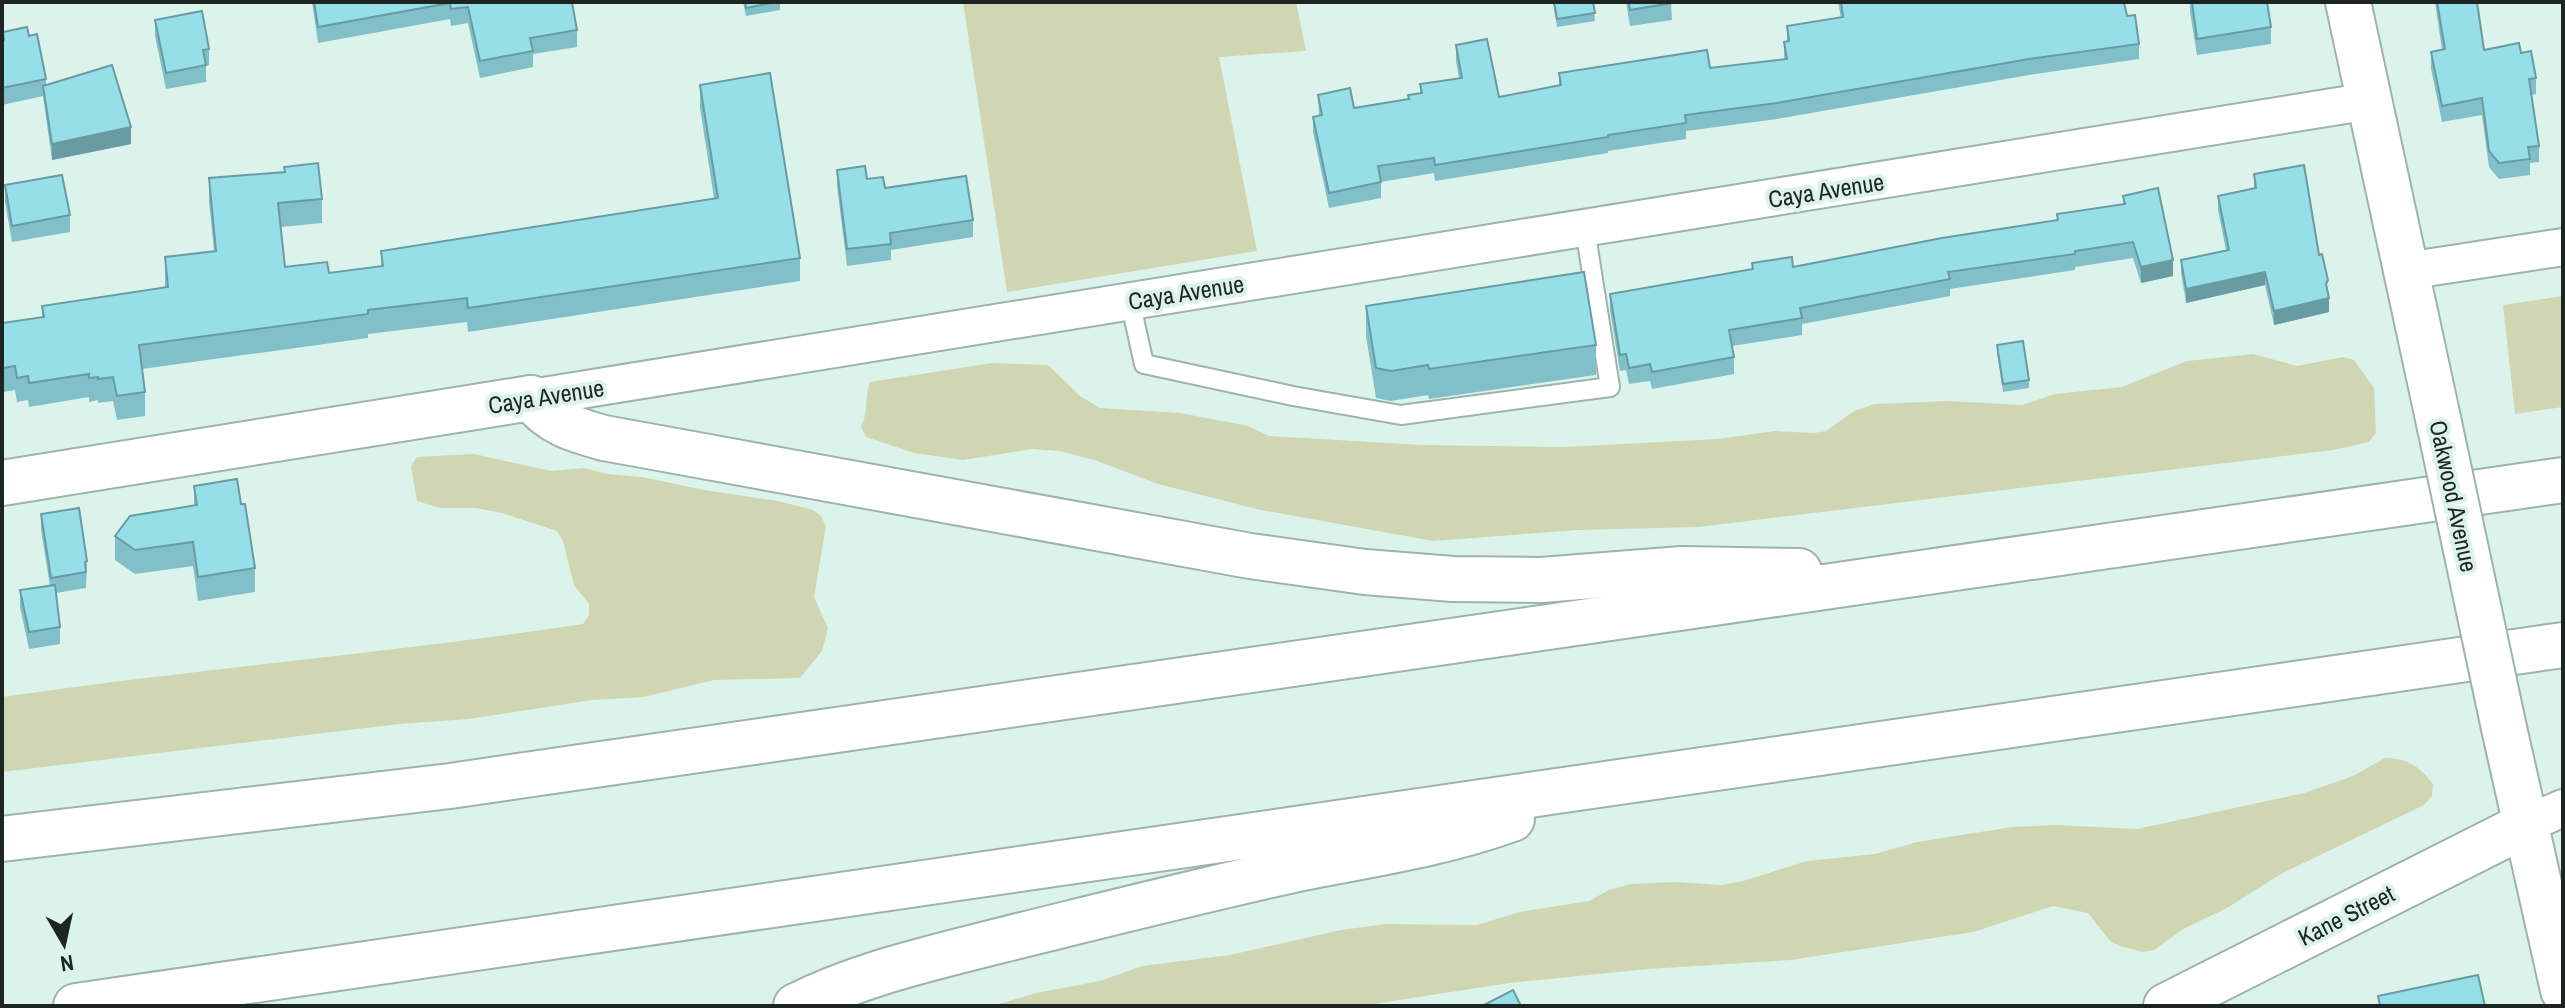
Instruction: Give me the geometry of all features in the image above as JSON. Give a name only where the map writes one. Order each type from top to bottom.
[{"type":"main road","name":"Oakwood Avenue","points":[[2348,2],[2504,728],[2544,816],[2563,990]]},
{"type":"main road","name":"Caya Avenue","points":[[2,483],[531,398]]},
{"type":"main road","points":[[531,398],[550,418],[604,438],[1319,566],[1410,576],[1494,580],[1584,579],[1723,568],[1881,579]]},
{"type":"main road","points":[[2,839],[450,786],[2563,480]]},
{"type":"main road","points":[[76,1006],[2563,645]]},
{"type":"main road","points":[[796,1006],[859,978],[913,962],[1169,899],[1441,841],[1535,811],[1596,786]]},
{"type":"main road","name":"Kane Street","points":[[2166,1006],[2544,816]]},
{"type":"street","name":"Caya Avenue","points":[[531,398],[2370,101]]},
{"type":"street","points":[[2406,271],[2563,247]]},
{"type":"lane","points":[[1130,301],[1144,364],[1341,405],[1401,415],[1610,387],[1585,229]]},
{"type":"green space","points":[[963,2],[1296,2],[1306,51],[1219,57],[1257,251],[1007,292]]},
{"type":"green space","points":[[2563,296],[2563,407],[2515,414],[2503,305]]},
{"type":"green space","points":[[2253,354],[2297,366],[2343,357],[2354,360],[2374,388],[2376,433],[2369,442],[2333,450],[1698,527],[1578,530],[1433,541],[1261,510],[1158,484],[1060,451],[1032,449],[963,460],[914,453],[866,437],[861,426],[870,382],[992,363],[1048,365],[1080,396],[1100,408],[1180,413],[1248,426],[1269,436],[1422,445],[1565,447],[1718,439],[1775,431],[1814,433],[1826,431],[1854,411],[1875,404],[1948,401],[2022,405],[2055,394],[2122,387],[2187,361]]},
{"type":"green space","points":[[474,454],[551,471],[584,468],[607,474],[642,477],[813,510],[821,516],[826,526],[814,597],[828,628],[822,651],[800,678],[714,680],[644,697],[592,700],[469,719],[399,724],[2,772],[2,697],[583,624],[589,615],[589,604],[574,585],[563,541],[557,531],[502,513],[476,508],[440,508],[417,501],[411,466],[417,457]]},
{"type":"green space","points":[[2385,758],[2407,762],[2418,768],[2433,784],[2432,796],[2424,805],[2281,874],[2227,908],[2183,929],[2154,950],[2143,952],[2110,941],[2088,913],[2053,906],[1973,932],[1791,960],[1648,969],[1509,983],[1361,1006],[992,1006],[1036,993],[1100,981],[1142,966],[1230,955],[1341,930],[1386,924],[1477,925],[1520,912],[1589,901],[1609,890],[1631,884],[1676,882],[1721,885],[1807,861],[1875,854],[1917,842],[2012,827],[2056,825],[2137,829],[2304,793],[2353,776]]},
{"type":"building","points":[[314,2],[572,2],[577,30],[530,38],[533,51],[480,61],[468,7],[451,9],[450,3],[318,27]]},
{"type":"building","points":[[745,2],[776,2],[746,8]]},
{"type":"building","points":[[1554,2],[1593,2],[1595,13],[1557,19]]},
{"type":"building","points":[[1629,2],[1671,2],[1672,3],[1630,10]]},
{"type":"building","points":[[1841,2],[2124,2],[2127,16],[2135,15],[2139,44],[1685,115],[1686,123],[1435,165],[1434,158],[1378,166],[1381,182],[1329,193],[1313,117],[1322,115],[1318,95],[1350,88],[1354,108],[1409,99],[1408,95],[1422,93],[1420,84],[1462,78],[1456,45],[1487,39],[1499,97],[1561,85],[1559,73],[1707,50],[1710,68],[1787,59],[1784,42],[1789,41],[1787,26],[1843,17]]},
{"type":"building","points":[[2192,2],[2267,2],[2271,27],[2197,39]]},
{"type":"building","points":[[2437,2],[2477,2],[2484,50],[2519,43],[2521,53],[2531,51],[2536,78],[2529,79],[2539,146],[2528,147],[2530,159],[2499,163],[2489,151],[2482,98],[2442,106],[2431,52],[2445,49]]},
{"type":"building","points":[[202,11],[209,49],[203,50],[206,65],[166,73],[155,20]]},
{"type":"building","points":[[27,27],[29,36],[37,34],[46,79],[2,88],[3,32]]},
{"type":"building","points":[[112,65],[131,127],[52,144],[43,86]]},
{"type":"building","points":[[770,73],[800,258],[468,308],[467,298],[139,345],[145,392],[117,396],[113,377],[89,378],[89,374],[29,383],[28,376],[17,378],[15,366],[3,368],[2,323],[44,317],[42,306],[168,287],[165,257],[216,251],[209,178],[285,172],[284,167],[318,163],[322,199],[278,203],[285,267],[327,262],[329,273],[383,266],[381,251],[718,198],[700,85]]},
{"type":"building","points":[[2304,165],[2329,298],[2274,311],[2265,272],[2186,289],[2181,260],[2229,250],[2218,196],[2256,188],[2254,174]]},
{"type":"building","points":[[865,166],[867,179],[883,177],[885,188],[966,176],[973,220],[890,233],[891,244],[847,249],[837,170]]},
{"type":"building","points":[[62,175],[70,215],[12,226],[5,185]]},
{"type":"building","points":[[2158,188],[2173,260],[2141,267],[2133,242],[2075,251],[2075,254],[1948,272],[1950,279],[1800,308],[1802,318],[1729,330],[1734,357],[1652,372],[1650,364],[1629,368],[1626,354],[1620,355],[1610,294],[1753,269],[1752,263],[1792,257],[1793,267],[1942,238],[2058,220],[2057,214],[2125,204],[2123,196]]},
{"type":"building","points":[[1584,272],[1596,345],[1429,369],[1428,365],[1391,371],[1376,368],[1366,306]]},
{"type":"building","points":[[2023,341],[2029,380],[2003,384],[1997,345]]},
{"type":"building","points":[[237,479],[241,504],[245,504],[255,568],[198,577],[193,542],[135,550],[115,536],[130,516],[197,505],[194,486]]},
{"type":"building","points":[[79,508],[86,572],[51,578],[41,514]]},
{"type":"building","points":[[55,585],[60,627],[29,632],[20,590]]},
{"type":"building","points":[[2478,975],[2485,1006],[2380,1006],[2378,996]]},
{"type":"building","points":[[1513,990],[1521,1006],[1482,1006]]}]
